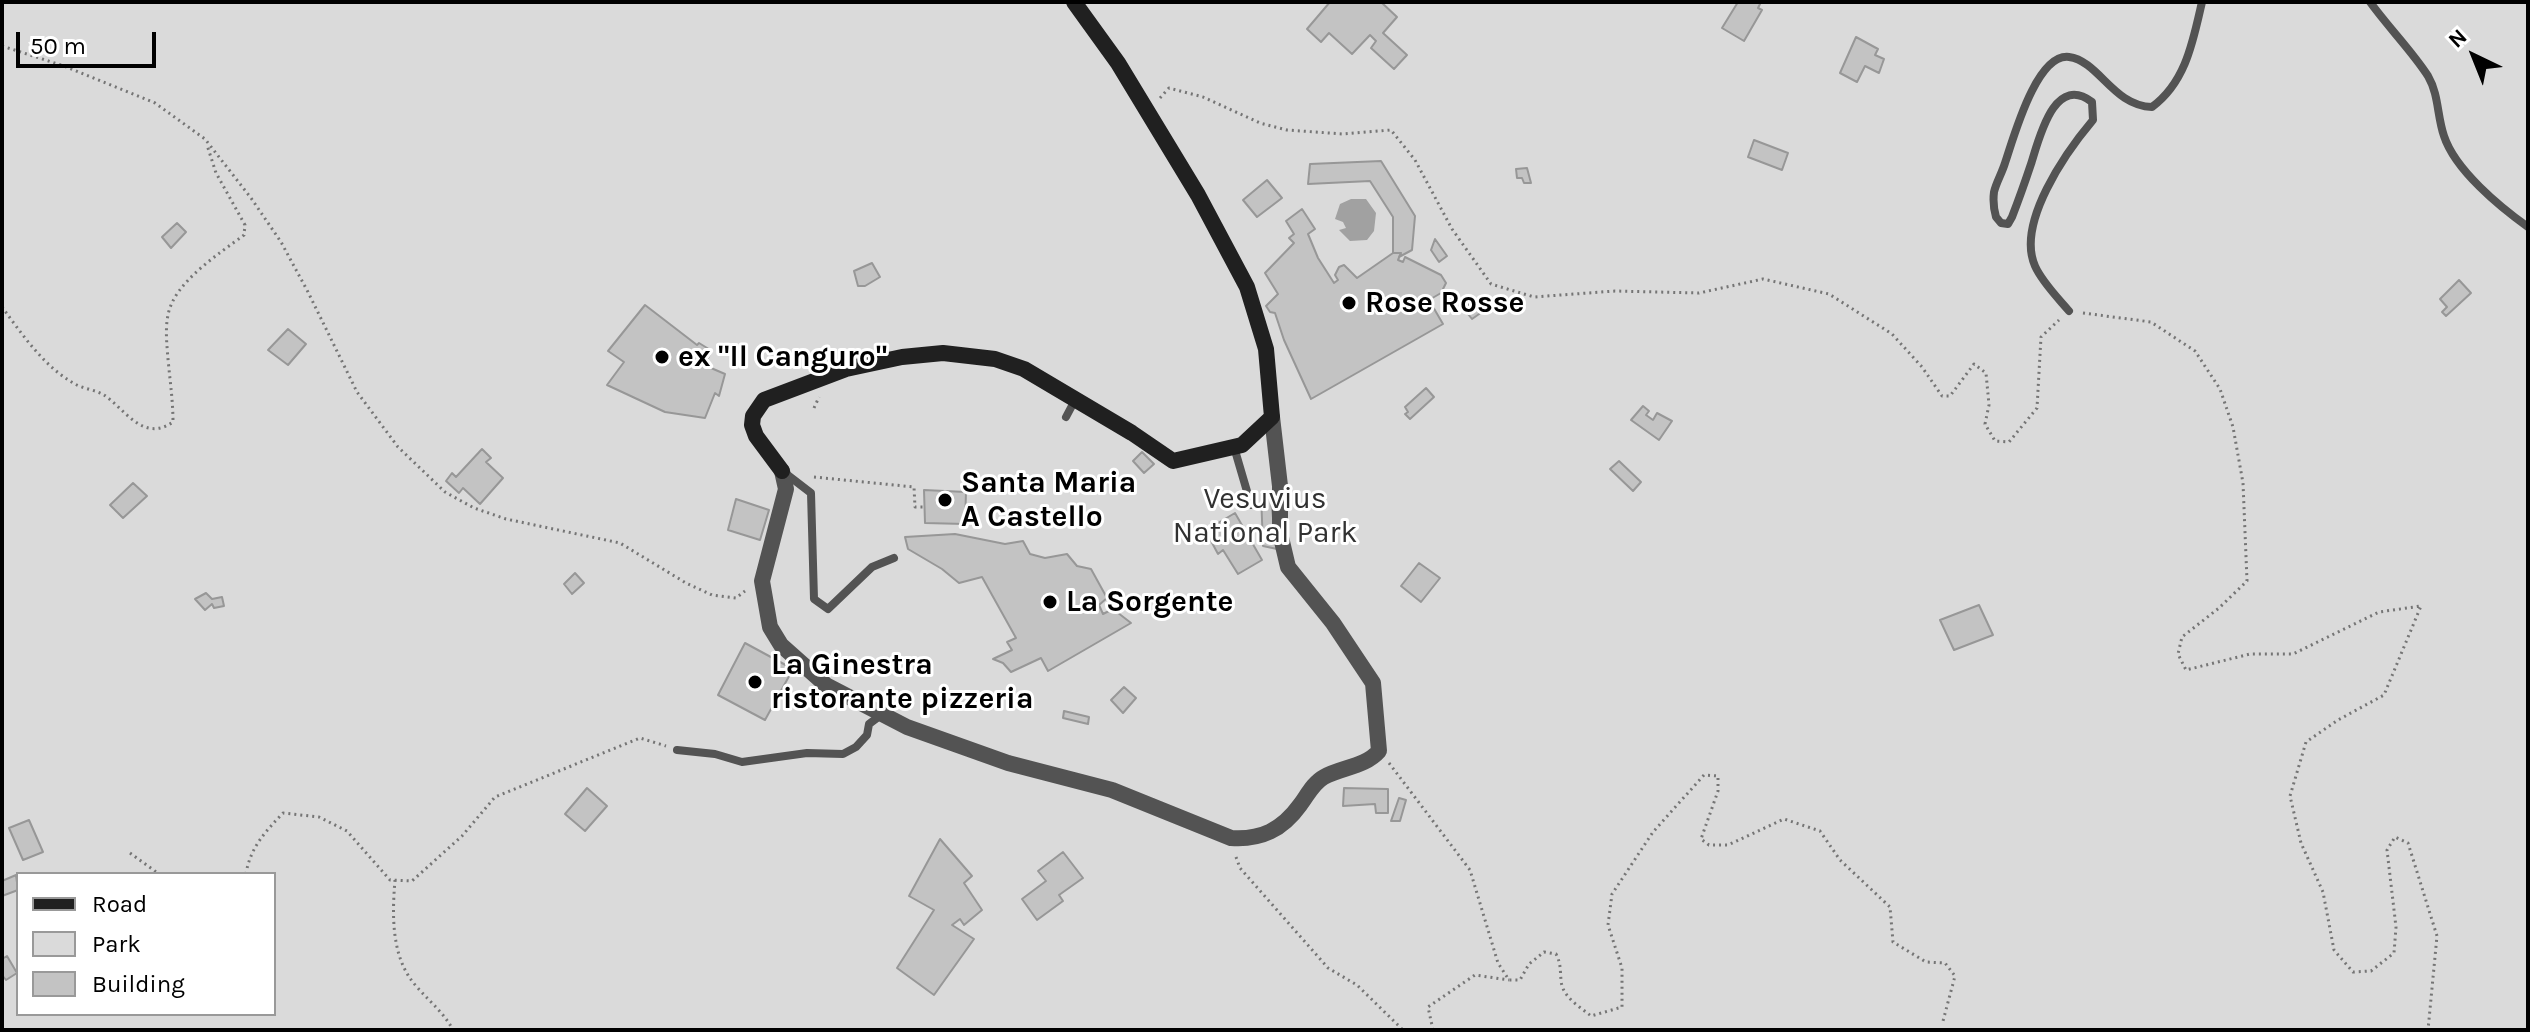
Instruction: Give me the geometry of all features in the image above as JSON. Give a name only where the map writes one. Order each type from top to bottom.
[{"type":"street","points":[[1074,2],[1118,63],[1154,122],[1198,195],[1247,287],[1266,349],[1280,486],[1280,533],[1288,567],[1333,623],[1373,683],[1379,751],[1371,760],[1322,778],[1274,832],[1246,839],[1231,838],[1112,790],[1008,763],[907,727],[826,685],[781,645],[770,627],[762,581],[786,489],[782,471],[756,436],[752,425],[757,407],[772,396],[846,369],[902,357],[943,353],[995,359],[1024,369],[1173,461],[1242,445],[1272,417]]},
{"type":"lane","points":[[2069,311],[2035,266],[2030,242],[2055,173],[2093,120],[2092,102],[2072,94],[2059,101],[2051,111],[2042,127],[2012,217],[2008,224],[2001,223],[1996,217],[1994,193],[2024,107],[2044,71],[2056,60],[2069,57],[2085,65],[2122,97],[2139,106],[2152,107],[2175,86],[2186,64],[2202,2]]},
{"type":"lane","points":[[2370,2],[2427,75],[2434,88],[2444,137],[2452,154],[2498,203],[2528,227]]},
{"type":"lane","points":[[1066,417],[1076,399]]},
{"type":"lane","points":[[1234,447],[1251,505]]},
{"type":"lane","points":[[782,471],[811,493],[814,599],[828,609],[872,567],[894,558]]},
{"type":"lane","points":[[841,589],[841,599]]},
{"type":"lane","points":[[677,750],[715,754],[742,762],[807,753],[843,754],[856,747],[867,735],[869,724],[881,715]]},
{"type":"path","points":[[2,46],[64,66],[155,103],[205,139],[281,242],[357,392],[398,447],[445,492],[474,508],[506,519],[620,543],[712,595],[736,598],[762,581]]},
{"type":"path","points":[[1154,122],[1158,100],[1169,88],[1203,97],[1260,123],[1287,130],[1343,134],[1391,130],[1415,160],[1452,229],[1491,284],[1534,297],[1615,291],[1699,293],[1763,279],[1829,294],[1892,334],[1922,367],[1942,396],[1950,396],[1974,364],[1980,366],[1986,373],[1989,405],[1985,424],[1995,441],[2009,442],[2037,408],[2041,337],[2069,311],[2151,322],[2195,351],[2220,389],[2233,427],[2243,483],[2247,581],[2182,637],[2178,654],[2186,670],[2250,654],[2293,654],[2379,612],[2421,606],[2384,695],[2306,742],[2290,796],[2301,843],[2323,892],[2334,950],[2353,972],[2371,971],[2394,953],[2396,927],[2387,850],[2395,837],[2408,843],[2437,936],[2428,1030]]},
{"type":"path","points":[[2,307],[26,340],[75,384],[103,394],[132,421],[151,428],[165,428],[173,422],[168,314],[193,274],[244,235],[245,225],[216,173],[205,139]]},
{"type":"path","points":[[806,476],[914,487],[915,507],[924,507]]},
{"type":"path","points":[[246,872],[248,860],[261,836],[283,813],[319,817],[347,831],[390,880],[412,881],[462,836],[495,797],[640,738],[677,750]]},
{"type":"path","points":[[1379,751],[1470,870],[1498,963],[1509,980]]},
{"type":"path","points":[[1433,1030],[1428,1007],[1475,975],[1520,980],[1529,964],[1544,952],[1556,954],[1561,965],[1560,984],[1568,998],[1591,1016],[1622,1007],[1622,968],[1608,925],[1612,894],[1653,832],[1704,775],[1718,776],[1718,791],[1701,839],[1709,845],[1728,845],[1784,819],[1820,831],[1840,860],[1890,907],[1893,942],[1926,962],[1945,963],[1955,976],[1943,1021]]},
{"type":"path","points":[[1231,838],[1240,868],[1328,968],[1357,985],[1403,1030]]},
{"type":"path","points":[[130,853],[156,872]]},
{"type":"path","points":[[395,880],[396,948],[415,985],[446,1017],[453,1030]]},
{"type":"green space","name":"Vesuvius National Park","points":[[2,2],[2528,2],[2528,1030],[2,1030]]},
{"type":"shaded area","points":[[1351,199],[1366,199],[1376,213],[1374,231],[1367,240],[1350,241],[1339,230],[1346,228],[1343,222],[1335,219],[1340,204]]},
{"type":"building","points":[[1330,2],[1381,2],[1397,17],[1383,33],[1407,55],[1394,69],[1371,48],[1376,41],[1370,35],[1352,54],[1329,33],[1321,42],[1307,29]]},
{"type":"building","points":[[1738,2],[1761,2],[1758,8],[1762,10],[1744,41],[1722,28]]},
{"type":"building","points":[[1856,37],[1878,49],[1875,55],[1884,59],[1879,73],[1865,66],[1857,82],[1840,73]]},
{"type":"building","points":[[1754,140],[1788,153],[1782,170],[1748,157]]},
{"type":"building","points":[[1381,161],[1415,216],[1412,250],[1399,257],[1401,253],[1393,253],[1393,217],[1370,181],[1308,184],[1310,164]]},
{"type":"building","points":[[1527,168],[1531,183],[1517,178],[1516,169]]},
{"type":"building","points":[[1267,180],[1282,198],[1257,217],[1243,200]]},
{"type":"building","name":"Rose Rosse","points":[[1302,209],[1315,229],[1308,234],[1318,258],[1334,283],[1338,280],[1335,275],[1339,267],[1344,265],[1357,278],[1393,253],[1401,253],[1398,260],[1403,262],[1405,257],[1441,275],[1446,283],[1441,293],[1429,300],[1443,324],[1311,399],[1275,313],[1266,306],[1278,294],[1265,273],[1294,243],[1289,238],[1294,234],[1286,221]]},
{"type":"building","points":[[177,223],[186,232],[171,248],[162,237]]},
{"type":"building","points":[[1435,239],[1447,256],[1439,262],[1431,250]]},
{"type":"building","points":[[872,263],[880,277],[865,286],[858,286],[854,271]]},
{"type":"building","points":[[2459,280],[2471,293],[2446,316],[2442,312],[2447,307],[2440,299]]},
{"type":"building","points":[[1474,300],[1482,312],[1472,319],[1464,309]]},
{"type":"building","name":"ex \"Il Canguro\"","points":[[645,305],[697,345],[699,343],[712,351],[704,365],[725,374],[719,396],[715,393],[705,418],[665,412],[607,385],[624,362],[608,351]]},
{"type":"building","points":[[288,329],[306,344],[288,365],[268,350]]},
{"type":"building","points":[[1426,388],[1434,397],[1410,419],[1405,414],[1408,412],[1405,407]]},
{"type":"building","points":[[1643,406],[1649,411],[1646,415],[1653,420],[1657,413],[1672,421],[1659,440],[1631,420]]},
{"type":"building","points":[[482,449],[491,458],[486,462],[503,478],[480,504],[463,488],[459,493],[446,481],[452,473],[456,477]]},
{"type":"building","points":[[1142,452],[1154,464],[1144,473],[1133,461]]},
{"type":"building","points":[[1619,461],[1641,482],[1633,491],[1610,469]]},
{"type":"building","points":[[133,483],[147,496],[123,518],[110,505]]},
{"type":"building","name":"Santa Maria A Castello","points":[[924,490],[966,492],[965,524],[925,523]]},
{"type":"building","points":[[1261,494],[1270,494],[1277,549],[1263,546]]},
{"type":"building","points":[[736,499],[769,510],[760,540],[728,530]]},
{"type":"building","points":[[1235,513],[1262,560],[1238,574],[1223,550],[1218,554],[1210,539],[1217,534],[1213,526]]},
{"type":"building","name":"La Sorgente","points":[[955,534],[1005,544],[1023,541],[1030,554],[1045,558],[1067,554],[1077,566],[1091,569],[1107,598],[1099,605],[1103,614],[1113,609],[1131,623],[1048,671],[1041,658],[1011,672],[1003,663],[993,659],[1012,650],[1007,642],[1016,638],[982,577],[959,583],[908,549],[905,537]]},
{"type":"building","points":[[1419,563],[1440,578],[1421,602],[1401,586]]},
{"type":"building","points":[[575,573],[584,583],[572,594],[564,584]]},
{"type":"building","points":[[206,593],[212,599],[222,597],[224,606],[214,608],[212,604],[205,610],[195,599]]},
{"type":"building","points":[[1979,605],[1993,635],[1954,650],[1940,620]]},
{"type":"building","name":"La Ginestra ristorante pizzeria","points":[[745,643],[793,669],[765,720],[718,695]]},
{"type":"building","points":[[1124,687],[1136,698],[1123,713],[1111,700]]},
{"type":"building","points":[[1064,711],[1089,717],[1088,724],[1063,718]]},
{"type":"building","points":[[587,788],[607,806],[585,831],[565,814]]},
{"type":"building","points":[[1344,788],[1388,789],[1388,813],[1376,813],[1375,804],[1343,806]]},
{"type":"building","points":[[1399,798],[1406,800],[1400,821],[1391,821]]},
{"type":"building","points":[[29,820],[43,852],[23,860],[9,828]]},
{"type":"building","points":[[940,839],[972,876],[964,883],[982,910],[964,925],[960,919],[952,925],[974,939],[934,995],[897,968],[934,910],[909,896]]},
{"type":"building","points":[[1063,852],[1083,878],[1059,895],[1063,901],[1037,920],[1022,899],[1046,881],[1038,871]]},
{"type":"building","points":[[16,875],[16,891],[2,896],[2,881]]},
{"type":"building","points":[[7,956],[16,971],[6,980],[2,975],[2,959]]},
{"type":"place","name":"Rose Rosse","points":[[1349,303]]},
{"type":"place","name":"ex \"Il Canguro\"","points":[[662,357]]},
{"type":"place","name":"Santa Maria A Castello","points":[[945,500]]},
{"type":"place","name":"La Sorgente","points":[[1050,602]]},
{"type":"place","name":"La Ginestra ristorante pizzeria","points":[[755,682]]}]
